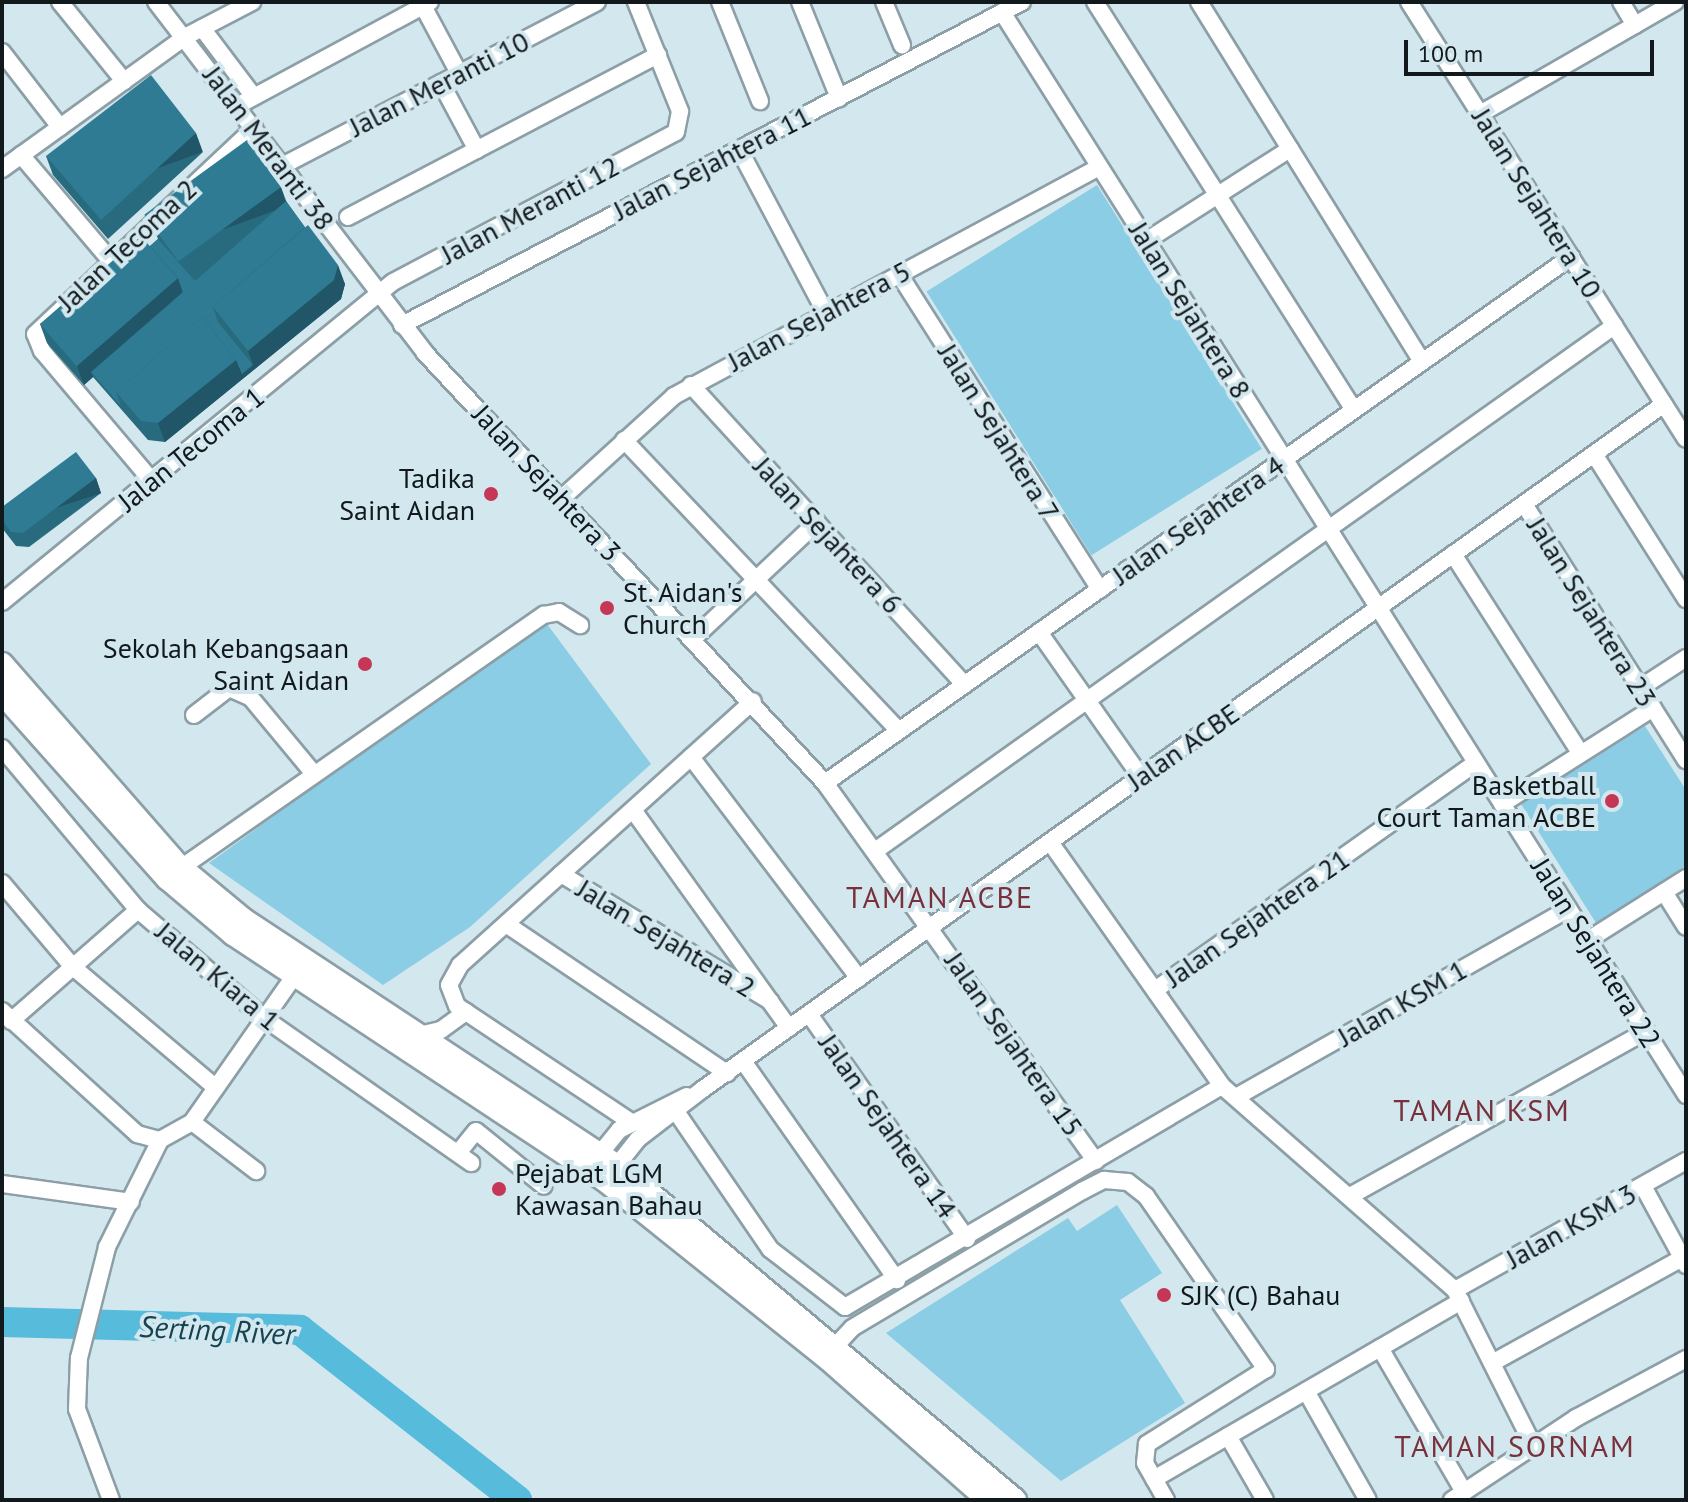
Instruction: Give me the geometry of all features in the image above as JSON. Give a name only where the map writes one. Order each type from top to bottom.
[{"type":"main road","points":[[2,664],[174,873]]},
{"type":"main road","points":[[2,693],[174,873],[300,968],[602,1167]]},
{"type":"main road","points":[[300,968],[419,1035],[602,1167],[1015,1500]]},
{"type":"main road","points":[[831,1350],[988,1500]]},
{"type":"street","points":[[60,2],[124,81]]},
{"type":"street","name":"Jalan Meranti 38","points":[[156,2],[380,295]]},
{"type":"street","points":[[2,169],[185,37],[252,2]]},
{"type":"street","name":"Jalan Meranti 10","points":[[282,166],[597,2]]},
{"type":"street","points":[[348,217],[658,55],[636,2]]},
{"type":"street","points":[[720,2],[760,101]]},
{"type":"street","points":[[800,2],[839,98]]},
{"type":"street","points":[[884,2],[902,45]]},
{"type":"street","name":"Jalan Sejahtera 11","points":[[402,325],[1022,2]]},
{"type":"street","points":[[1095,2],[1354,410]]},
{"type":"street","points":[[1199,2],[1422,361]]},
{"type":"street","name":"Jalan Sejahtera 10","points":[[1409,2],[1685,436]]},
{"type":"street","points":[[1621,2],[1635,25]]},
{"type":"street","points":[[1480,114],[1675,2]]},
{"type":"street","points":[[237,106],[418,6],[459,73]]},
{"type":"street","name":"Jalan Sejahtera 8","points":[[1002,12],[1378,608]]},
{"type":"street","points":[[202,28],[254,97]]},
{"type":"street","points":[[2,52],[60,127]]},
{"type":"street","name":"Jalan Meranti 12","points":[[380,295],[680,126],[658,55]]},
{"type":"street","points":[[441,83],[477,150]]},
{"type":"street","name":"Jalan Tecoma 2","points":[[152,481],[35,339],[41,325],[254,128]]},
{"type":"street","points":[[739,149],[826,313]]},
{"type":"street","points":[[1146,241],[1290,149]]},
{"type":"street","points":[[21,155],[111,261]]},
{"type":"street","name":"Jalan Sejahtera 5","points":[[562,498],[624,440],[691,385],[1099,167]]},
{"type":"street","name":"Jalan Sejahtera 4","points":[[825,783],[1571,257]]},
{"type":"street","name":"Jalan Sejahtera 7","points":[[899,274],[1100,589]]},
{"type":"street","name":"Jalan Sejahtera 3","points":[[380,295],[402,325],[753,701],[825,783],[931,926]]},
{"type":"street","name":"Jalan Tecoma 1","points":[[5,600],[380,295]]},
{"type":"street","points":[[875,851],[1614,326]]},
{"type":"street","name":"Jalan Sejahtera 6","points":[[691,385],[965,685]]},
{"type":"street","name":"Jalan ACBE","points":[[602,1167],[677,1113],[703,1089],[1664,404]]},
{"type":"street","points":[[624,440],[899,731]]},
{"type":"street","points":[[1594,454],[1686,599]]},
{"type":"street","name":"Jalan Sejahtera 23","points":[[1524,504],[1686,760]]},
{"type":"street","points":[[694,638],[817,522]]},
{"type":"street","points":[[1453,554],[1581,754]]},
{"type":"street","points":[[2,580],[5,600]]},
{"type":"street","name":"Jalan Sejahtera 22","points":[[1378,608],[1686,1095]]},
{"type":"street","points":[[174,873],[544,615],[559,612],[580,625]]},
{"type":"street","points":[[1039,632],[1141,777]]},
{"type":"street","points":[[1640,688],[1686,658]]},
{"type":"street","points":[[194,715],[229,688],[251,698],[314,774]]},
{"type":"street","points":[[631,1122],[466,1012],[449,991],[460,965],[753,701]]},
{"type":"street","points":[[1502,804],[1653,708]]},
{"type":"street","name":"Jalan Kiara 1","points":[[2,748],[138,910],[264,1018],[465,1158],[476,1131],[544,1186]]},
{"type":"street","points":[[691,757],[859,978]]},
{"type":"street","name":"Jalan Sejahtera 21","points":[[1155,990],[1476,763]]},
{"type":"street","name":"Jalan Sejahtera 2","points":[[633,810],[789,1028]]},
{"type":"street","points":[[1050,842],[1222,1086],[1350,1196],[1458,1296],[1534,1447]]},
{"type":"street","name":"Jalan Sejahtera 2","points":[[561,874],[770,1001]]},
{"type":"street","points":[[1588,940],[1686,878]]},
{"type":"street","points":[[2,883],[73,967],[216,1088]]},
{"type":"street","points":[[1664,892],[1686,927]]},
{"type":"street","name":"Jalan KSM 1","points":[[1236,1097],[1568,909]]},
{"type":"street","points":[[138,910],[73,967],[7,1016],[137,1134],[160,1140]]},
{"type":"street","points":[[506,924],[727,1073]]},
{"type":"street","name":"Jalan Sejahtera 15","points":[[931,926],[1096,1161]]},
{"type":"street","points":[[111,1500],[77,1409],[79,1358],[89,1307],[131,1202],[160,1140],[192,1122],[300,968]]},
{"type":"street","points":[[419,1035],[466,1012]]},
{"type":"street","name":"Jalan Sejahtera 14","points":[[809,1014],[967,1239]]},
{"type":"street","points":[[1350,1196],[1646,1031]]},
{"type":"street","points":[[743,1061],[897,1280]]},
{"type":"street","points":[[677,1113],[770,1249],[845,1307],[967,1239],[1222,1086]]},
{"type":"street","name":"Jalan ACBE","points":[[602,1167],[631,1122],[703,1089]]},
{"type":"street","points":[[192,1122],[256,1171]]},
{"type":"street","name":"Jalan KSM 3","points":[[1154,1479],[1380,1348],[1458,1296],[1686,1161]]},
{"type":"street","points":[[831,1350],[1082,1191],[1104,1180],[1128,1182],[1146,1196],[1266,1369],[1147,1444],[1143,1456],[1166,1500]]},
{"type":"street","points":[[2,1184],[131,1202]]},
{"type":"street","points":[[1492,1363],[1685,1260],[1643,1186]]},
{"type":"street","points":[[1380,1348],[1458,1496],[1534,1447],[1686,1359]]},
{"type":"street","points":[[1306,1391],[1368,1500]]},
{"type":"street","points":[[1228,1436],[1265,1500]]},
{"type":"shaded area","points":[[1097,185],[1262,449],[1091,555],[927,292]]},
{"type":"shaded area","points":[[544,620],[651,764],[470,927],[383,985],[209,863]]},
{"type":"shaded area","points":[[1645,726],[1686,790],[1686,866],[1596,923],[1521,804]]},
{"type":"shaded area","points":[[1117,1205],[1162,1273],[1120,1300],[1185,1403],[1061,1481],[886,1333],[1068,1218],[1077,1231]]},
{"type":"building","points":[[151,75],[196,133],[101,220],[46,156]]},
{"type":"building","points":[[247,140],[281,187],[178,262],[144,215]]},
{"type":"building","points":[[286,201],[305,227],[213,307],[218,322],[253,365],[242,374],[236,360],[202,317],[116,392],[121,406],[91,372],[183,292],[178,278],[150,246],[158,239],[195,281]]},
{"type":"building","points":[[308,225],[338,265],[334,280],[248,351],[213,307]]},
{"type":"building","points":[[141,236],[178,278],[77,366],[40,324]]},
{"type":"building","points":[[202,317],[236,360],[158,423],[141,421],[116,392]]},
{"type":"building","points":[[76,452],[96,478],[23,533],[11,532],[2,520],[2,507]]},
{"type":"waterway","name":"Serting River","points":[[2,1322],[300,1330],[517,1500]]},
{"type":"place","name":"Tadika Saint Aidan","points":[[491,494]]},
{"type":"place","name":"St. Aidan's Church","points":[[607,608]]},
{"type":"place","name":"Sekolah Kebangsaan Saint Aidan","points":[[365,664]]},
{"type":"place","name":"Basketball Court Taman ACBE","points":[[1612,801]]},
{"type":"place","name":"Pejabat LGM Kawasan Bahau","points":[[499,1189]]},
{"type":"place","name":"SJK (C) Bahau","points":[[1164,1295]]},
{"type":"district","name":"TAMAN ACBE","points":[[940,897]]},
{"type":"district","name":"TAMAN KSM","points":[[1482,1110]]},
{"type":"district","name":"TAMAN SORNAM","points":[[1515,1446]]}]
